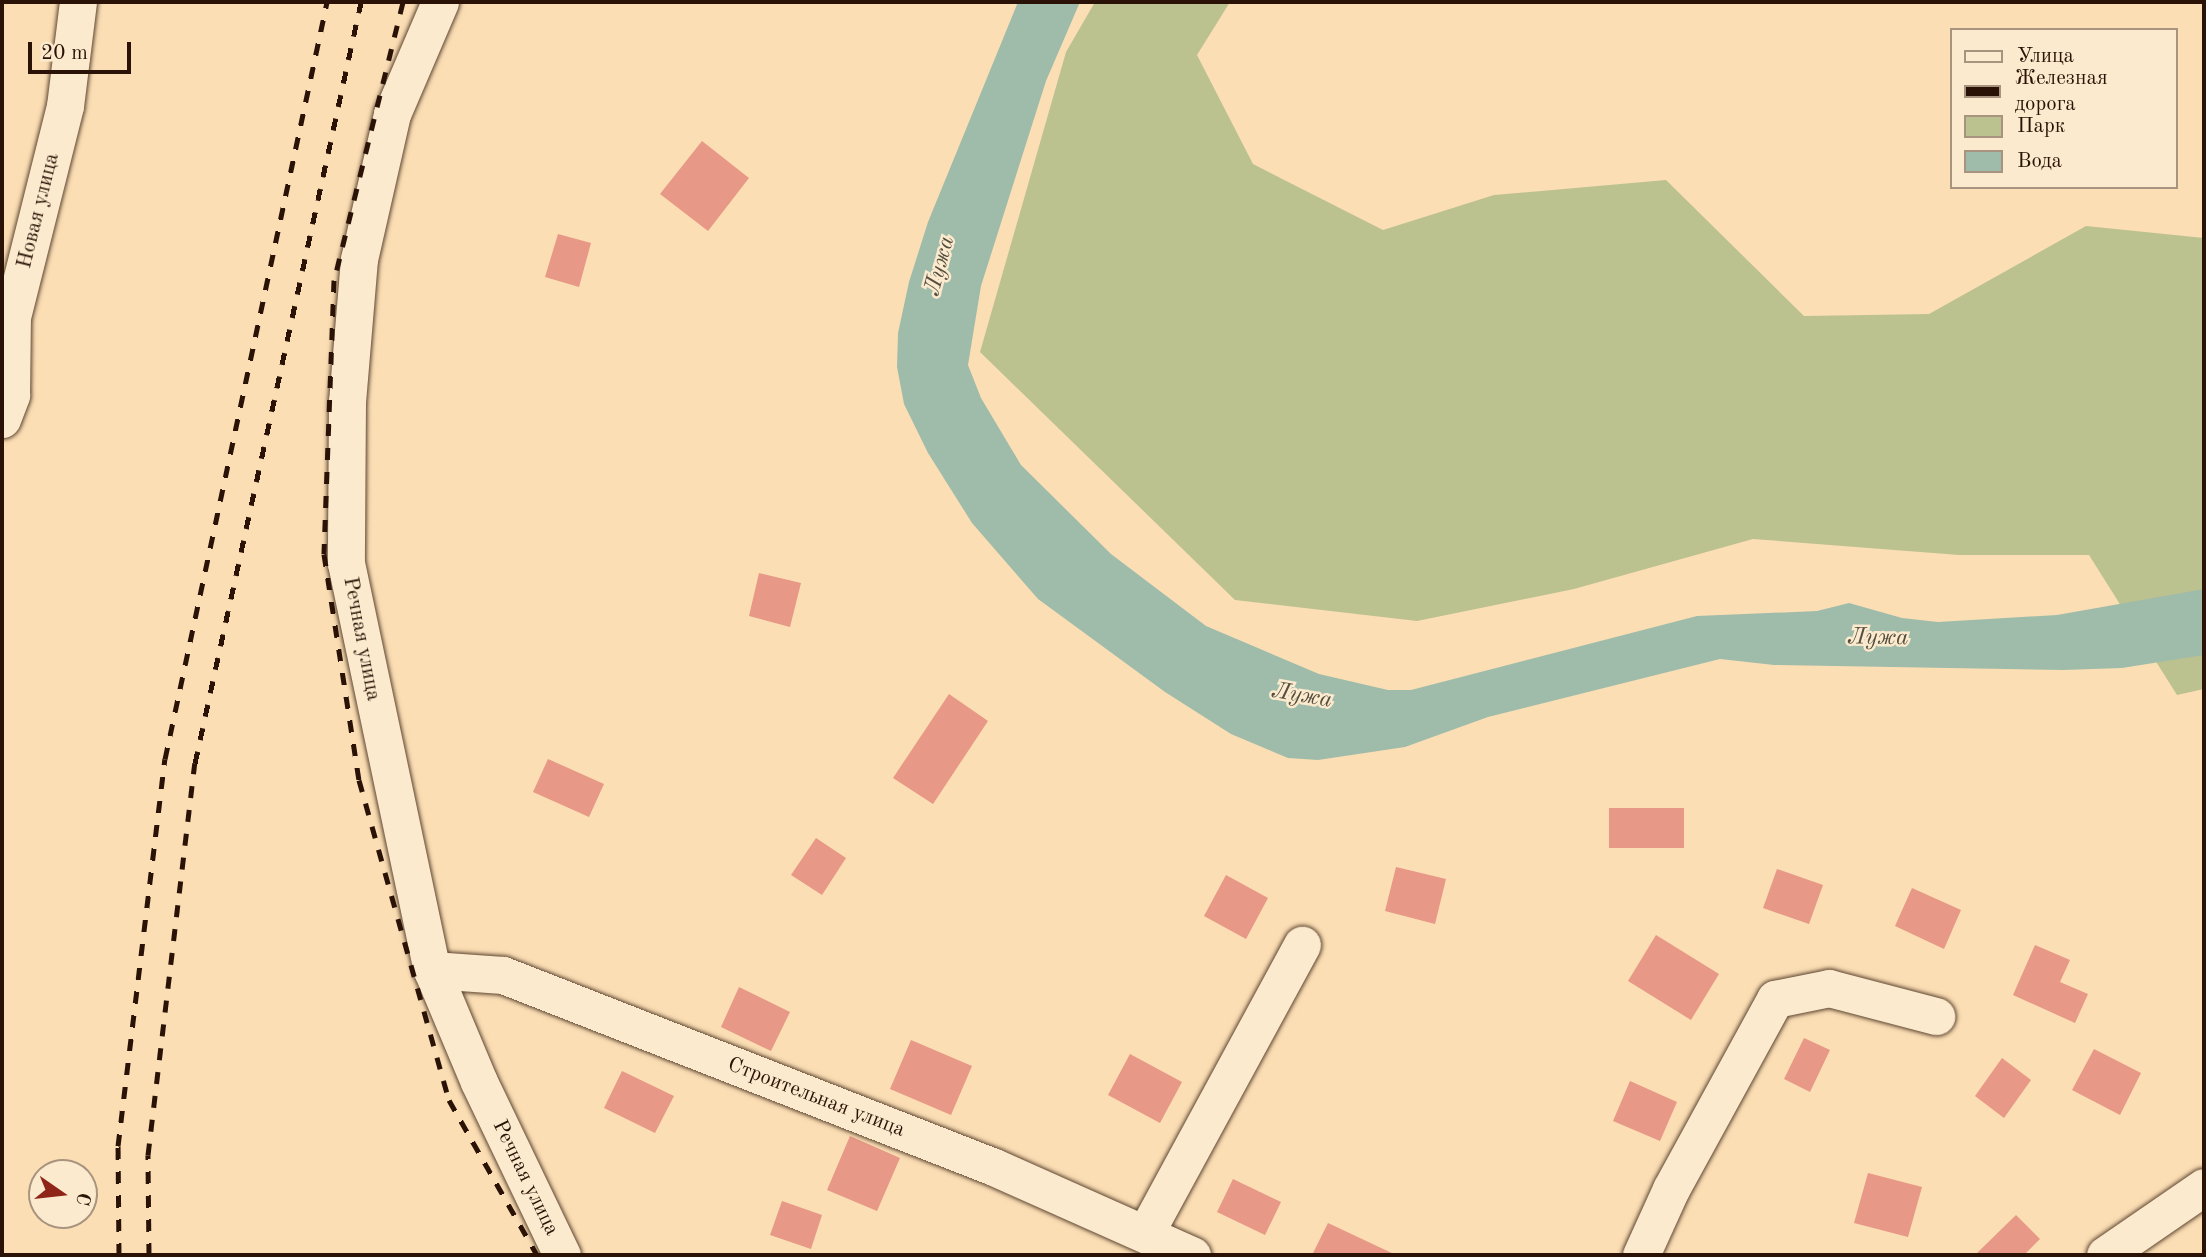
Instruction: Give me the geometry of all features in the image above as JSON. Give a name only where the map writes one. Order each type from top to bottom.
[{"type":"street","name":"Новая улица","points":[[2,419],[11,395],[12,317],[65,106],[78,2]]},
{"type":"street","name":"Речная улица","points":[[440,2],[392,114],[359,259],[347,401],[346,563],[432,970],[479,1082],[562,1255]]},
{"type":"street","points":[[1146,1233],[1301,945]]},
{"type":"street","name":"Строительная улица","points":[[432,970],[503,975],[994,1167],[1192,1255]]},
{"type":"street","points":[[1641,1255],[1671,1189],[1775,999],[1829,988],[1936,1016]]},
{"type":"street","points":[[2105,1255],[2204,1187]]},
{"type":"green space","points":[[1095,2],[1230,2],[1197,55],[1253,164],[1383,230],[1494,195],[1666,180],[1804,316],[1929,314],[2086,226],[2204,238],[2204,689],[2177,695],[2089,555],[1959,555],[1753,539],[1574,589],[1417,621],[1235,600],[980,352],[1066,52]]},
{"type":"water","name":"Лужа","points":[[1018,2],[1080,2],[1046,81],[981,286],[968,365],[981,398],[1021,465],[1111,554],[1206,626],[1319,674],[1388,690],[1411,690],[1697,616],[1817,611],[1849,603],[1902,618],[1938,622],[2057,615],[2204,589],[2204,655],[2122,668],[2063,670],[1774,665],[1720,659],[1488,717],[1405,747],[1318,760],[1288,758],[1231,734],[1165,692],[1038,599],[972,523],[928,453],[904,404],[897,367],[898,333],[909,282],[928,222]]},
{"type":"building","points":[[702,141],[749,178],[708,231],[660,194]]},
{"type":"building","points":[[558,234],[591,243],[579,287],[545,277]]},
{"type":"building","points":[[759,573],[801,583],[790,627],[749,616]]},
{"type":"building","points":[[949,694],[988,721],[933,804],[893,778]]},
{"type":"building","points":[[548,759],[604,784],[589,817],[533,792]]},
{"type":"building","points":[[1609,808],[1684,808],[1684,848],[1609,848]]},
{"type":"building","points":[[816,838],[846,858],[822,895],[791,875]]},
{"type":"building","points":[[1396,867],[1446,879],[1435,924],[1385,911]]},
{"type":"building","points":[[1777,869],[1823,885],[1809,924],[1763,908]]},
{"type":"building","points":[[1226,875],[1268,898],[1246,939],[1204,916]]},
{"type":"building","points":[[1912,888],[1961,910],[1944,949],[1895,926]]},
{"type":"building","points":[[1656,935],[1719,974],[1691,1020],[1628,981]]},
{"type":"building","points":[[2035,945],[2070,960],[2060,982],[2088,994],[2075,1023],[2013,995]]},
{"type":"building","points":[[739,987],[790,1012],[771,1051],[721,1027]]},
{"type":"building","points":[[1804,1038],[1830,1050],[1810,1092],[1784,1079]]},
{"type":"building","points":[[911,1040],[972,1066],[951,1115],[890,1089]]},
{"type":"building","points":[[2094,1049],[2141,1073],[2120,1115],[2072,1090]]},
{"type":"building","points":[[1130,1054],[1182,1082],[1160,1123],[1108,1095]]},
{"type":"building","points":[[2002,1058],[2031,1080],[2004,1118],[1975,1096]]},
{"type":"building","points":[[622,1071],[674,1096],[655,1133],[604,1108]]},
{"type":"building","points":[[1630,1081],[1677,1102],[1660,1141],[1613,1121]]},
{"type":"building","points":[[850,1136],[900,1158],[877,1211],[827,1190]]},
{"type":"building","points":[[1868,1173],[1922,1187],[1908,1237],[1854,1223]]},
{"type":"building","points":[[1233,1179],[1281,1202],[1265,1235],[1217,1212]]},
{"type":"building","points":[[782,1201],[822,1215],[811,1249],[770,1235]]},
{"type":"building","points":[[2016,1215],[2040,1239],[2024,1255],[1975,1255]]},
{"type":"building","points":[[1328,1223],[1396,1255],[1312,1255]]},
{"type":"railway","points":[[119,1255],[118,1146],[165,759],[327,2]]},
{"type":"railway","points":[[149,1255],[148,1155],[195,763],[361,2]]},
{"type":"railway","points":[[403,2],[334,280],[324,554],[359,780],[449,1100],[537,1255]]}]
